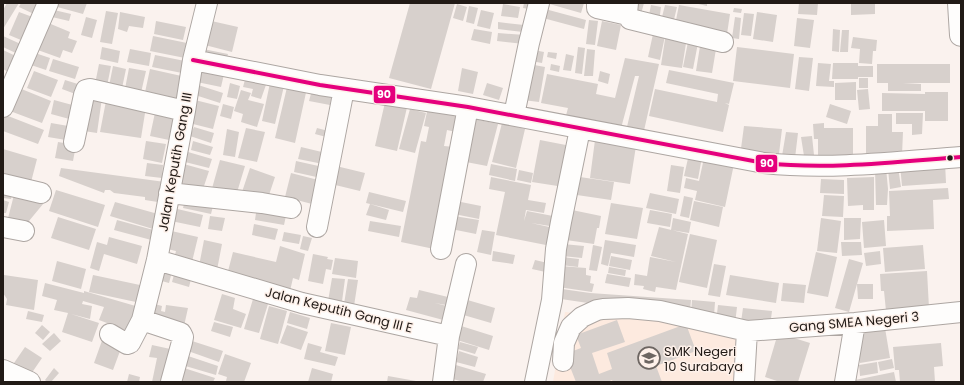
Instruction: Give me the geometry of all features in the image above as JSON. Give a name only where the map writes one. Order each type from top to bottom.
[{"type":"main road","points":[[959,3],[961,35]]},
{"type":"street","points":[[3,107],[48,3]]},
{"type":"street","name":"Jalan Keputih Gang III","points":[[110,334],[127,344],[130,343],[142,320],[157,260],[193,60],[207,3]]},
{"type":"street","points":[[514,115],[529,42],[539,3]]},
{"type":"street","points":[[597,3],[597,8],[628,9],[630,19],[723,42]]},
{"type":"street","points":[[193,60],[344,89],[514,115],[580,129],[764,163],[789,165],[873,163],[961,157]]},
{"type":"street","points":[[74,142],[86,90],[90,89],[185,111]]},
{"type":"street","points":[[317,227],[344,89]]},
{"type":"street","points":[[441,249],[468,107]]},
{"type":"street","points":[[535,382],[552,300],[556,249],[580,129]]},
{"type":"street","points":[[3,184],[41,192]]},
{"type":"street","points":[[169,193],[262,203],[291,208]]},
{"type":"street","points":[[3,227],[24,231]]},
{"type":"street","name":"Jalan Keputih Gang III E","points":[[157,260],[302,303],[450,336]]},
{"type":"street","points":[[443,382],[450,336],[466,264]]},
{"type":"street","name":"Gang SMEA Negeri 3","points":[[563,361],[564,342],[571,327],[582,317],[596,310],[603,309],[628,308],[660,311],[747,331],[855,323],[961,312]]},
{"type":"street","points":[[142,320],[181,333],[183,336],[171,382]]},
{"type":"street","points":[[845,382],[855,323]]},
{"type":"street","points":[[744,382],[747,331]]},
{"type":"street","points":[[3,370],[30,382]]},
{"type":"shaded area","name":"SMK Negeri 10 Surabaya","points":[[565,312],[699,325],[743,334],[738,382],[553,382]]},
{"type":"building","points":[[7,3],[19,3],[3,29],[3,10]]},
{"type":"building","points":[[21,3],[41,3],[38,16],[19,7]]},
{"type":"building","points":[[51,3],[87,3],[83,14],[50,5]]},
{"type":"building","points":[[410,3],[455,3],[431,89],[389,78]]},
{"type":"building","points":[[524,3],[536,3],[535,10],[523,8]]},
{"type":"building","points":[[546,3],[584,3],[581,13]]},
{"type":"building","points":[[631,3],[644,3],[641,14],[629,12]]},
{"type":"building","points":[[694,3],[707,3],[707,6]]},
{"type":"building","points":[[799,3],[818,3],[817,15],[798,14]]},
{"type":"building","points":[[851,3],[875,3],[875,14],[851,15]]},
{"type":"building","points":[[457,4],[467,7],[463,21],[453,18]]},
{"type":"building","points":[[503,4],[520,7],[518,18],[501,16]]},
{"type":"building","points":[[651,5],[661,7],[659,22],[648,20]]},
{"type":"building","points":[[665,5],[677,7],[672,28],[660,25]]},
{"type":"building","points":[[679,5],[730,14],[727,34],[675,25]]},
{"type":"building","points":[[469,6],[478,8],[474,24],[466,22]]},
{"type":"building","points":[[734,8],[742,9],[741,13],[733,12]]},
{"type":"building","points":[[545,9],[586,20],[584,29],[543,18]]},
{"type":"building","points":[[54,10],[71,14],[69,21],[52,17]]},
{"type":"building","points":[[481,10],[494,13],[490,29],[477,26]]},
{"type":"building","points":[[106,11],[118,13],[112,44],[100,42]]},
{"type":"building","points":[[19,12],[38,19],[28,43],[9,35]]},
{"type":"building","points":[[120,12],[145,17],[143,28],[129,26],[127,32],[118,29]]},
{"type":"building","points":[[757,12],[777,15],[773,42],[753,39]]},
{"type":"building","points":[[744,13],[754,14],[751,36],[741,35]]},
{"type":"building","points":[[86,17],[97,20],[92,38],[81,35]]},
{"type":"building","points":[[735,17],[741,18],[739,39],[732,38]]},
{"type":"building","points":[[797,18],[814,20],[810,48],[794,46]]},
{"type":"building","points":[[207,20],[238,27],[232,52],[201,44]]},
{"type":"building","points":[[589,20],[598,21],[595,45],[586,44]]},
{"type":"building","points":[[156,21],[186,27],[183,40],[154,34]]},
{"type":"building","points":[[602,21],[621,25],[616,50],[597,46]]},
{"type":"building","points":[[46,22],[70,32],[68,38],[77,41],[72,53],[63,50],[60,58],[35,49]]},
{"type":"building","points":[[498,22],[524,25],[523,32],[498,29]]},
{"type":"building","points":[[474,29],[492,32],[490,44],[471,40]]},
{"type":"building","points":[[833,29],[840,30],[839,52],[832,51]]},
{"type":"building","points":[[842,30],[849,30],[848,52],[840,52]]},
{"type":"building","points":[[498,33],[525,35],[524,44],[497,41]]},
{"type":"building","points":[[666,33],[687,37],[682,68],[661,65]]},
{"type":"building","points":[[653,34],[665,36],[660,60],[648,57]]},
{"type":"building","points":[[3,36],[25,46],[20,55],[3,47]]},
{"type":"building","points":[[153,36],[187,43],[185,58],[150,51]]},
{"type":"building","points":[[853,37],[877,40],[876,51],[873,51],[872,64],[859,63],[860,49],[851,48]]},
{"type":"building","points":[[701,40],[717,43],[712,73],[696,71]]},
{"type":"building","points":[[688,42],[698,43],[693,69],[683,67]]},
{"type":"building","points":[[102,47],[120,51],[118,63],[100,59]]},
{"type":"building","points":[[578,47],[585,48],[582,74],[575,73]]},
{"type":"building","points":[[737,47],[794,54],[790,88],[733,81]]},
{"type":"building","points":[[130,49],[151,53],[149,66],[127,62]]},
{"type":"building","points":[[203,49],[228,54],[225,65],[200,59]]},
{"type":"building","points":[[587,49],[595,50],[593,76],[584,76]]},
{"type":"building","points":[[3,50],[20,58],[12,74],[3,69]]},
{"type":"building","points":[[534,50],[544,52],[542,63],[531,61]]},
{"type":"building","points":[[548,52],[557,53],[556,59],[547,57]]},
{"type":"building","points":[[35,53],[50,58],[46,70],[31,65]]},
{"type":"building","points":[[566,54],[574,56],[571,71],[563,70]]},
{"type":"building","points":[[155,55],[185,61],[182,73],[152,67]]},
{"type":"building","points":[[799,57],[813,58],[809,91],[795,89]]},
{"type":"building","points":[[625,58],[659,64],[643,135],[626,131],[639,76],[635,76],[620,132],[565,119],[568,108],[541,103],[547,74],[598,84],[596,94],[615,98]]},
{"type":"building","points":[[53,59],[79,67],[75,79],[49,71]]},
{"type":"building","points":[[818,63],[831,64],[829,81],[834,81],[834,87],[816,86]]},
{"type":"building","points":[[833,63],[858,63],[858,66],[873,66],[873,77],[858,77],[858,79],[832,79]]},
{"type":"building","points":[[99,64],[111,66],[106,91],[94,89]]},
{"type":"building","points":[[196,64],[225,70],[221,87],[192,81]]},
{"type":"building","points":[[529,64],[545,67],[539,102],[523,100]]},
{"type":"building","points":[[551,64],[560,66],[559,72],[550,70]]},
{"type":"building","points":[[877,64],[950,64],[950,83],[903,83],[921,84],[921,91],[888,91],[888,83],[877,83]]},
{"type":"building","points":[[113,66],[126,69],[121,93],[108,91]]},
{"type":"building","points":[[129,68],[146,71],[140,97],[124,94]]},
{"type":"building","points":[[462,68],[478,72],[473,94],[458,91]]},
{"type":"building","points":[[150,69],[186,77],[180,105],[144,97]]},
{"type":"building","points":[[669,70],[734,83],[729,104],[725,103],[729,105],[723,132],[649,116],[655,89],[717,102],[718,94],[666,83]]},
{"type":"building","points":[[34,71],[58,80],[51,97],[27,88]]},
{"type":"building","points":[[600,71],[610,74],[608,84],[598,81]]},
{"type":"building","points":[[246,76],[267,82],[261,99],[251,96],[253,89],[243,87]]},
{"type":"building","points":[[859,78],[868,78],[868,88],[859,88]]},
{"type":"building","points":[[65,80],[81,85],[78,95],[62,89]]},
{"type":"building","points":[[856,82],[856,100],[835,100],[835,83]]},
{"type":"building","points":[[230,83],[240,86],[237,99],[227,97]]},
{"type":"building","points":[[270,83],[284,86],[275,124],[262,121]]},
{"type":"building","points":[[288,83],[307,88],[295,143],[275,138]]},
{"type":"building","points":[[487,83],[503,88],[499,100],[483,95]]},
{"type":"building","points":[[195,84],[223,93],[220,103],[192,94]]},
{"type":"building","points":[[313,86],[333,90],[330,105],[309,101]]},
{"type":"building","points":[[19,88],[51,101],[42,123],[10,111]]},
{"type":"building","points":[[868,89],[870,109],[859,110],[857,90]]},
{"type":"building","points":[[241,90],[251,93],[248,100],[264,104],[257,127],[241,122],[243,114],[234,111]]},
{"type":"building","points":[[925,92],[948,92],[948,121],[925,121],[925,111],[882,111],[882,93],[925,94]]},
{"type":"building","points":[[89,96],[102,98],[97,133],[84,131]]},
{"type":"building","points":[[386,98],[408,103],[397,151],[375,146]]},
{"type":"building","points":[[54,100],[76,106],[73,120],[51,114]]},
{"type":"building","points":[[195,100],[219,106],[213,129],[189,123]]},
{"type":"building","points":[[106,101],[146,107],[141,138],[100,132]]},
{"type":"building","points":[[223,104],[234,107],[231,119],[220,116]]},
{"type":"building","points":[[830,104],[851,111],[847,124],[826,117]]},
{"type":"building","points":[[428,107],[459,113],[456,132],[447,130],[444,146],[454,147],[434,249],[401,242],[421,141],[426,142],[429,127],[424,126]]},
{"type":"building","points":[[156,108],[179,113],[174,141],[150,136]]},
{"type":"building","points":[[410,109],[426,113],[415,153],[399,149]]},
{"type":"building","points":[[896,113],[923,113],[922,134],[912,135],[912,124],[896,124]]},
{"type":"building","points":[[3,114],[44,130],[38,144],[3,131]]},
{"type":"building","points":[[878,114],[892,114],[892,132],[903,132],[902,155],[866,154],[866,126],[878,126]]},
{"type":"building","points":[[474,119],[498,124],[487,166],[466,162]]},
{"type":"building","points":[[51,123],[74,127],[72,141],[48,137]]},
{"type":"building","points":[[502,123],[525,129],[516,168],[492,162]]},
{"type":"building","points":[[824,123],[824,128],[853,128],[853,155],[818,155],[818,139],[814,139],[813,124]]},
{"type":"building","points":[[744,126],[782,129],[778,162],[740,156]]},
{"type":"building","points":[[194,127],[214,133],[211,143],[190,136]]},
{"type":"building","points":[[246,128],[265,132],[257,162],[238,158]]},
{"type":"building","points":[[317,128],[332,132],[330,138],[315,134]]},
{"type":"building","points":[[227,129],[239,132],[235,157],[223,155]]},
{"type":"building","points":[[786,132],[798,133],[795,158],[782,156]]},
{"type":"building","points":[[812,136],[814,155],[804,156],[801,137]]},
{"type":"building","points":[[540,140],[571,146],[564,187],[532,182]]},
{"type":"building","points":[[595,140],[636,146],[630,184],[590,178]]},
{"type":"building","points":[[146,141],[166,144],[162,163],[143,159]]},
{"type":"building","points":[[193,141],[213,147],[210,155],[191,150]]},
{"type":"building","points":[[58,142],[76,145],[73,161],[55,158]]},
{"type":"building","points":[[301,147],[326,153],[323,164],[298,159]]},
{"type":"building","points":[[3,149],[37,159],[30,186],[3,178]]},
{"type":"building","points":[[188,152],[212,159],[209,168],[185,162]]},
{"type":"building","points":[[689,154],[702,157],[698,179],[684,176]]},
{"type":"building","points":[[704,158],[734,164],[725,207],[695,200],[697,191],[684,188],[686,178],[699,181]]},
{"type":"building","points":[[220,160],[245,166],[235,199],[211,192]]},
{"type":"building","points":[[296,161],[323,167],[321,178],[294,172]]},
{"type":"building","points":[[945,162],[946,183],[902,186],[900,165]]},
{"type":"building","points":[[147,163],[163,165],[162,178],[145,176]]},
{"type":"building","points":[[180,163],[209,171],[202,192],[173,184]]},
{"type":"building","points":[[491,164],[517,169],[515,181],[489,175]]},
{"type":"building","points":[[332,165],[365,173],[360,191],[327,183]]},
{"type":"building","points":[[671,165],[684,167],[680,193],[667,191]]},
{"type":"building","points":[[898,167],[901,187],[890,189],[888,169]]},
{"type":"building","points":[[61,168],[165,182],[164,203],[145,200],[145,197],[114,193],[110,190],[105,190],[104,193],[59,176]]},
{"type":"building","points":[[250,168],[275,177],[267,201],[242,192]]},
{"type":"building","points":[[886,168],[888,189],[887,205],[876,205],[875,169]]},
{"type":"building","points":[[519,170],[533,173],[531,183],[517,180]]},
{"type":"building","points":[[291,173],[322,181],[316,205],[285,197]]},
{"type":"building","points":[[573,176],[614,182],[611,200],[570,194]]},
{"type":"building","points":[[491,177],[531,185],[528,200],[546,203],[544,213],[526,210],[524,221],[527,211],[558,217],[556,227],[531,223],[554,228],[551,246],[496,235],[505,192],[489,189]]},
{"type":"building","points":[[874,177],[874,210],[863,210],[863,205],[848,206],[847,178]]},
{"type":"building","points":[[821,179],[844,180],[844,194],[820,193]]},
{"type":"building","points":[[3,188],[13,190],[11,199],[3,198]]},
{"type":"building","points":[[948,188],[949,199],[933,200],[934,229],[887,231],[887,216],[890,216],[889,191]]},
{"type":"building","points":[[56,190],[105,205],[98,227],[49,211]]},
{"type":"building","points":[[15,191],[48,198],[29,221],[27,228],[7,222]]},
{"type":"building","points":[[369,192],[406,201],[403,212],[366,203]]},
{"type":"building","points":[[650,193],[679,199],[676,214],[646,208]]},
{"type":"building","points":[[824,195],[844,196],[843,217],[822,216]]},
{"type":"building","points":[[186,196],[214,202],[211,214],[183,208]]},
{"type":"building","points":[[684,196],[693,198],[689,218],[680,216]]},
{"type":"building","points":[[3,200],[9,202],[6,213],[3,213]]},
{"type":"building","points":[[456,201],[481,206],[479,219],[454,214]]},
{"type":"building","points":[[694,201],[723,207],[719,227],[690,220]]},
{"type":"building","points":[[115,202],[158,214],[153,229],[110,216]]},
{"type":"building","points":[[611,203],[643,208],[637,239],[605,234]]},
{"type":"building","points":[[370,204],[389,210],[386,220],[366,215]]},
{"type":"building","points":[[257,206],[287,211],[284,225],[255,220]]},
{"type":"building","points":[[173,208],[203,215],[200,227],[171,221]]},
{"type":"building","points":[[572,210],[601,216],[594,244],[559,239]]},
{"type":"building","points":[[650,210],[672,214],[670,227],[647,223]]},
{"type":"building","points":[[210,216],[225,218],[222,231],[208,229]]},
{"type":"building","points":[[454,216],[479,220],[476,234],[451,229]]},
{"type":"building","points":[[58,217],[96,229],[89,250],[51,238]]},
{"type":"building","points":[[673,218],[691,222],[689,233],[671,230]]},
{"type":"building","points":[[821,218],[841,221],[837,253],[817,251]]},
{"type":"building","points":[[844,218],[861,218],[860,239],[844,240]]},
{"type":"building","points":[[117,220],[157,231],[155,241],[114,230]]},
{"type":"building","points":[[884,220],[886,246],[864,248],[862,222]]},
{"type":"building","points":[[370,221],[401,226],[399,237],[368,231]]},
{"type":"building","points":[[254,224],[278,229],[275,240],[252,235]]},
{"type":"building","points":[[659,227],[688,234],[676,290],[656,287],[655,292],[643,289],[644,286],[634,285],[635,274],[647,276],[650,257],[676,262],[651,256]]},
{"type":"building","points":[[167,230],[198,237],[191,266],[173,262],[176,251],[163,248]]},
{"type":"building","points":[[482,230],[495,232],[491,255],[477,252]]},
{"type":"building","points":[[284,232],[301,235],[299,244],[282,241]]},
{"type":"building","points":[[690,234],[717,240],[707,288],[679,282]]},
{"type":"building","points":[[303,236],[312,238],[308,251],[300,249]]},
{"type":"building","points":[[109,237],[142,246],[137,264],[104,254],[99,271],[90,268],[97,242],[107,245]]},
{"type":"building","points":[[204,240],[222,244],[217,270],[199,266]]},
{"type":"building","points":[[605,240],[636,245],[634,257],[611,253],[608,266],[601,264]]},
{"type":"building","points":[[841,242],[861,242],[862,255],[842,256]]},
{"type":"building","points":[[563,244],[584,246],[582,258],[562,256]]},
{"type":"building","points":[[593,245],[602,247],[597,271],[589,270]]},
{"type":"building","points":[[923,245],[925,269],[885,272],[883,248]]},
{"type":"building","points":[[280,246],[305,254],[299,280],[293,278],[290,291],[227,275],[233,252],[276,262]]},
{"type":"building","points":[[493,251],[515,255],[513,264],[492,261]]},
{"type":"building","points":[[880,251],[881,264],[866,266],[864,253]]},
{"type":"building","points":[[816,252],[837,257],[828,297],[807,293]]},
{"type":"building","points":[[313,254],[328,257],[327,259],[333,260],[331,270],[326,269],[323,284],[308,281]]},
{"type":"building","points":[[611,256],[632,260],[630,270],[609,266]]},
{"type":"building","points":[[562,257],[579,259],[578,267],[561,265]]},
{"type":"building","points":[[335,258],[358,261],[356,278],[332,274]]},
{"type":"building","points":[[849,259],[863,263],[849,312],[835,308]]},
{"type":"building","points":[[535,260],[552,264],[550,273],[532,269]]},
{"type":"building","points":[[57,261],[86,269],[81,289],[52,281]]},
{"type":"building","points":[[158,264],[173,268],[169,283],[154,279]]},
{"type":"building","points":[[714,264],[726,266],[720,297],[708,295]]},
{"type":"building","points":[[560,266],[586,268],[586,275],[591,276],[590,283],[594,284],[592,292],[558,287]]},
{"type":"building","points":[[609,267],[626,270],[625,276],[608,273]]},
{"type":"building","points":[[175,271],[192,275],[189,287],[172,282]]},
{"type":"building","points":[[927,271],[929,308],[886,311],[884,291],[881,291],[880,274]]},
{"type":"building","points":[[607,274],[631,278],[629,287],[605,283]]},
{"type":"building","points":[[4,275],[38,280],[34,310],[6,305],[7,299],[3,293]]},
{"type":"building","points":[[93,275],[140,285],[136,302],[89,292]]},
{"type":"building","points":[[730,275],[779,283],[776,303],[726,295]]},
{"type":"building","points":[[332,278],[345,279],[341,309],[327,307]]},
{"type":"building","points":[[348,279],[358,280],[354,306],[344,304]]},
{"type":"building","points":[[45,283],[84,293],[84,291],[139,307],[131,332],[99,320],[104,307],[83,301],[82,304],[92,306],[90,319],[71,314],[99,323],[92,342],[62,332],[68,313],[54,310],[57,300],[42,296]]},
{"type":"building","points":[[783,283],[806,285],[804,303],[781,301]]},
{"type":"building","points":[[857,284],[873,284],[873,299],[858,299]]},
{"type":"building","points":[[562,289],[590,293],[691,300],[690,311],[588,303],[561,299]]},
{"type":"building","points":[[419,290],[448,297],[446,305],[435,303],[451,307],[447,321],[406,310],[410,297],[417,298]]},
{"type":"building","points":[[222,294],[235,298],[233,309],[246,314],[241,328],[214,320]]},
{"type":"building","points":[[253,299],[268,304],[259,333],[244,329]]},
{"type":"building","points":[[464,299],[495,308],[491,323],[460,314]]},
{"type":"building","points":[[692,300],[715,302],[714,316],[691,314]]},
{"type":"building","points":[[151,303],[162,306],[161,311],[165,312],[166,305],[188,308],[184,326],[147,317]]},
{"type":"building","points":[[718,305],[737,307],[735,324],[716,322]]},
{"type":"building","points":[[269,306],[287,311],[278,344],[260,339]]},
{"type":"building","points":[[743,308],[772,311],[770,326],[741,322]]},
{"type":"building","points":[[28,311],[44,315],[42,322],[26,319]]},
{"type":"building","points":[[290,312],[310,318],[307,329],[287,323]]},
{"type":"building","points":[[617,320],[625,342],[592,353],[599,374],[612,369],[607,353],[686,324],[696,351],[656,366],[662,382],[613,382],[612,380],[607,382],[576,382],[565,354],[581,348],[576,335]]},
{"type":"building","points":[[214,322],[233,327],[230,337],[211,331]]},
{"type":"building","points":[[331,323],[351,327],[345,355],[325,351]]},
{"type":"building","points":[[42,325],[50,332],[43,340],[35,333]]},
{"type":"building","points":[[287,325],[308,332],[301,350],[280,343]]},
{"type":"building","points":[[458,325],[493,336],[489,350],[454,339]]},
{"type":"building","points":[[885,328],[890,358],[860,363],[855,333]]},
{"type":"building","points":[[54,333],[61,341],[50,351],[42,344]]},
{"type":"building","points":[[778,333],[810,343],[798,382],[780,382],[765,377]]},
{"type":"building","points":[[104,335],[123,343],[113,370],[94,363]]},
{"type":"building","points":[[192,341],[223,351],[219,362],[188,351]]},
{"type":"building","points":[[460,342],[478,347],[475,354],[458,349]]},
{"type":"building","points":[[308,343],[322,347],[320,352],[338,357],[335,366],[304,359]]},
{"type":"building","points":[[941,343],[943,366],[934,367],[935,382],[900,382],[899,370],[895,370],[893,347]]},
{"type":"building","points":[[152,345],[175,350],[168,382],[152,382],[157,358],[149,357]]},
{"type":"building","points":[[25,347],[42,358],[31,374],[14,363]]},
{"type":"building","points":[[459,351],[478,357],[475,367],[456,362]]},
{"type":"building","points":[[225,354],[251,363],[244,382],[228,382],[226,381],[227,377],[218,374]]},
{"type":"building","points":[[185,355],[218,366],[216,375],[182,365]]},
{"type":"building","points":[[892,359],[894,368],[880,371],[878,362]]},
{"type":"building","points":[[877,362],[878,373],[860,376],[859,365]]},
{"type":"building","points":[[449,363],[486,374],[483,382],[464,382],[445,377]]},
{"type":"building","points":[[54,368],[59,373],[51,382],[47,382],[45,380]]},
{"type":"building","points":[[184,368],[215,378],[213,382],[181,382]]},
{"type":"building","points":[[312,368],[333,374],[331,382],[308,382]]},
{"type":"building","points":[[894,372],[896,382],[850,382],[850,381]]},
{"type":"building","points":[[129,374],[140,377],[139,382],[127,382]]},
{"type":"building","points":[[388,376],[416,381],[416,382],[387,382]]},
{"type":"transit line","name":"90","points":[[193,60],[320,85],[468,107],[764,163],[813,166],[887,163],[961,157]]},
{"type":"place","name":"SMK Negeri 10 Surabaya","points":[[649,358]]}]
